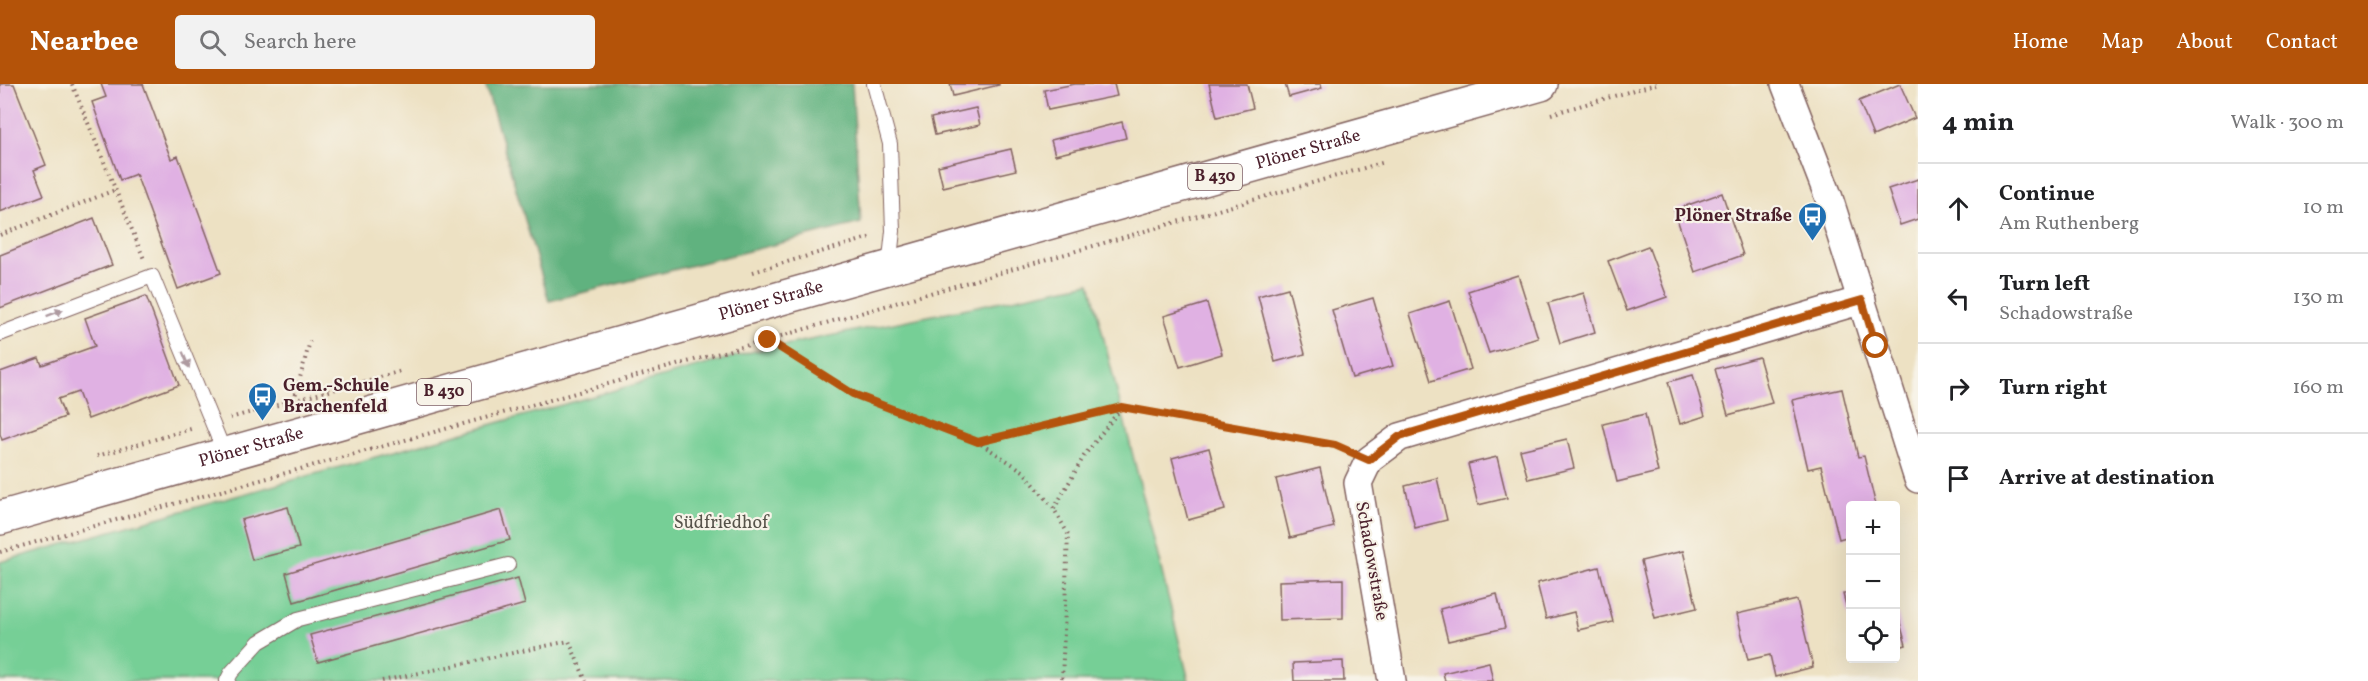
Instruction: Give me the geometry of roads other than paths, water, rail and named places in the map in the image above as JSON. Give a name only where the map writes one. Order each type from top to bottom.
[{"type":"main road","name":"Plöner Straße","points":[[0,518],[1541,84]]},
{"type":"street","points":[[1785,84],[1829,198],[1918,479]]},
{"type":"street","name":"Schadowstraße","points":[[1392,681],[1358,483],[1369,460],[1400,436],[1862,300]]},
{"type":"lane","points":[[874,84],[890,144],[893,231],[889,268]]},
{"type":"lane","points":[[0,334],[152,276],[225,454]]},
{"type":"lane","points":[[227,681],[231,673],[260,642],[298,619],[508,565]]},
{"type":"place","name":"Plöner Straße","points":[[1813,242]]},
{"type":"place","name":"Gem.-Schule Brachenfeld","points":[[262,422]]},
{"type":"park label","name":"Südfriedhof","points":[[721,523]]}]
